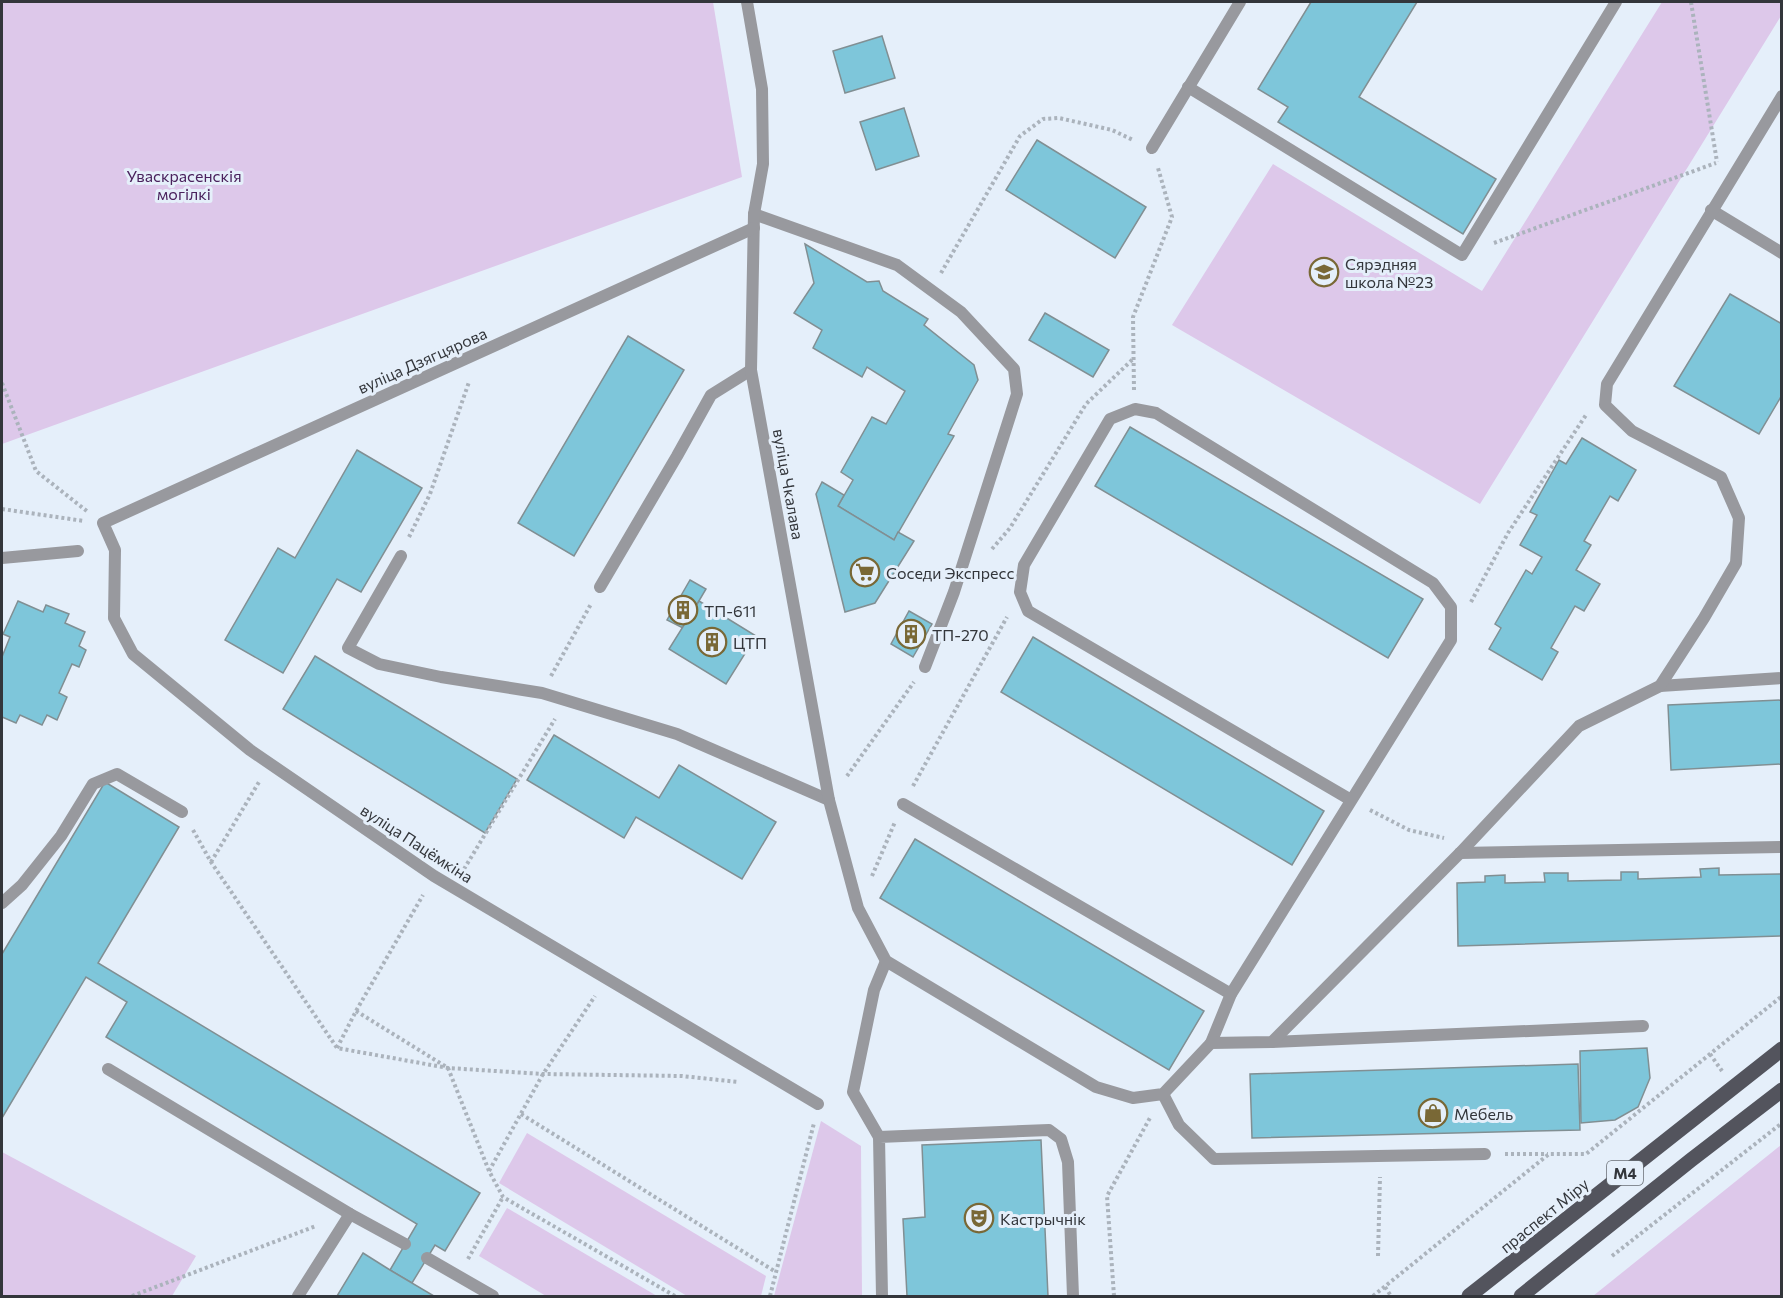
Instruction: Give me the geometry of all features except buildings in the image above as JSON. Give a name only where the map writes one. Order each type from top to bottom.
[{"type":"main road","name":"праспект Міру","points":[[1469,1296],[1782,1049]]},
{"type":"main road","name":"М4","points":[[1521,1296],[1690,1160],[1782,1090]]},
{"type":"street","name":"вуліца Чкалава","points":[[747,2],[762,89],[763,164],[754,214],[751,370],[829,800],[858,908],[886,961]]},
{"type":"street","points":[[1152,148],[1240,2]]},
{"type":"street","points":[[1188,87],[1462,255],[1616,2]]},
{"type":"street","points":[[1660,686],[1736,563],[1739,518],[1721,477],[1632,431],[1605,405],[1607,384],[1782,96]]},
{"type":"street","points":[[1711,210],[1782,253]]},
{"type":"street","points":[[754,214],[897,265],[962,312],[1014,369],[1017,394],[954,592],[925,667]]},
{"type":"street","name":"вуліца Дзягцярова","points":[[103,523],[754,228]]},
{"type":"street","points":[[600,587],[711,395],[751,370]]},
{"type":"street","points":[[882,1296],[879,1137],[853,1092],[874,990],[886,961],[1096,1087],[1133,1098],[1163,1094],[1211,1043],[1231,994],[1451,640],[1451,607],[1434,583],[1156,413],[1135,409],[1110,419],[1024,565],[1020,592],[1028,611],[1351,800]]},
{"type":"street","name":"вуліца Пацёмкіна","points":[[103,523],[115,550],[114,618],[133,654],[250,750],[434,876],[818,1104]]},
{"type":"street","points":[[2,558],[78,551]]},
{"type":"street","points":[[400,556],[348,648],[379,664],[441,677],[542,693],[677,734],[829,800]]},
{"type":"street","points":[[1272,1042],[1464,849],[1579,726],[1660,686],[1782,678]]},
{"type":"street","points":[[2,903],[22,885],[61,836],[93,784],[117,774],[182,812]]},
{"type":"street","points":[[903,804],[1231,994]]},
{"type":"street","points":[[1464,849],[1782,847]]},
{"type":"street","points":[[1211,1043],[1643,1026]]},
{"type":"street","points":[[108,1070],[350,1214],[405,1244]]},
{"type":"street","points":[[1163,1094],[1179,1125],[1214,1159],[1485,1154]]},
{"type":"street","points":[[879,1137],[1048,1130],[1061,1139],[1068,1162],[1073,1296]]},
{"type":"street","points":[[298,1296],[350,1214]]},
{"type":"street","points":[[427,1258],[493,1296]]},
{"type":"path","points":[[1692,2],[1717,162]]},
{"type":"path","points":[[931,290],[1020,136],[1043,119],[1059,118],[1112,130],[1152,148],[1172,217],[1133,317],[1135,409]]},
{"type":"path","points":[[1462,255],[1717,162],[1736,171]]},
{"type":"path","points":[[400,556],[430,494],[479,352]]},
{"type":"path","points":[[989,552],[1010,528],[1086,404],[1133,358]]},
{"type":"path","points":[[2,383],[36,471],[103,523]]},
{"type":"path","points":[[1451,640],[1508,533],[1607,384]]},
{"type":"path","points":[[2,508],[8,511],[103,523]]},
{"type":"path","points":[[542,693],[600,587]]},
{"type":"path","points":[[858,908],[903,804],[1020,592]]},
{"type":"path","points":[[829,800],[925,667]]},
{"type":"path","points":[[453,887],[566,700]]},
{"type":"path","points":[[211,862],[270,764]]},
{"type":"path","points":[[1351,800],[1409,830],[1464,849]]},
{"type":"path","points":[[182,812],[211,862],[337,1048],[448,1068],[543,1074],[682,1076],[748,1083]]},
{"type":"path","points":[[337,1048],[434,876]]},
{"type":"path","points":[[489,1171],[543,1074],[606,978]]},
{"type":"path","points":[[1485,1154],[1586,1154],[1782,996]]},
{"type":"path","points":[[356,1011],[448,1068],[489,1171],[503,1197],[675,1296]]},
{"type":"path","points":[[1710,1054],[1722,1071]]},
{"type":"path","points":[[770,1296],[818,1104]]},
{"type":"path","points":[[521,1114],[776,1272]]},
{"type":"path","points":[[1603,1262],[1782,1123]]},
{"type":"path","points":[[1114,1296],[1107,1196],[1142,1132]]},
{"type":"path","points":[[1373,1296],[1549,1154]]},
{"type":"path","points":[[1378,1256],[1381,1156]]},
{"type":"path","points":[[459,1276],[503,1197]]},
{"type":"path","points":[[132,1296],[350,1214]]},
{"type":"path","points":[[1385,1287],[1391,1296]]},
{"type":"green space","name":"Уваскрасенскія могілкі","points":[[2,2],[713,2],[742,177],[2,444]]},
{"type":"green space","points":[[1662,2],[1781,2],[1781,16],[1480,504],[1172,325],[1273,164],[1482,291]]},
{"type":"green space","points":[[821,1121],[861,1146],[862,1296],[774,1296]]},
{"type":"green space","points":[[527,1133],[766,1276],[761,1296],[687,1296],[499,1183]]},
{"type":"green space","points":[[1781,1145],[1781,1296],[1593,1296]]},
{"type":"green space","points":[[2,1152],[196,1256],[172,1296],[2,1296]]},
{"type":"green space","points":[[507,1208],[657,1296],[546,1296],[479,1256]]},
{"type":"place","name":"Сярэдняя школа №23","points":[[1324,272]]},
{"type":"place","name":"Соседи Экспресс","points":[[865,572]]},
{"type":"place","name":"ТП-611","points":[[683,610]]},
{"type":"place","name":"ТП-270","points":[[911,634]]},
{"type":"place","name":"ЦТП","points":[[712,642]]},
{"type":"place","name":"Мебель","points":[[1433,1113]]},
{"type":"place","name":"Кастрычнік","points":[[979,1218]]}]
